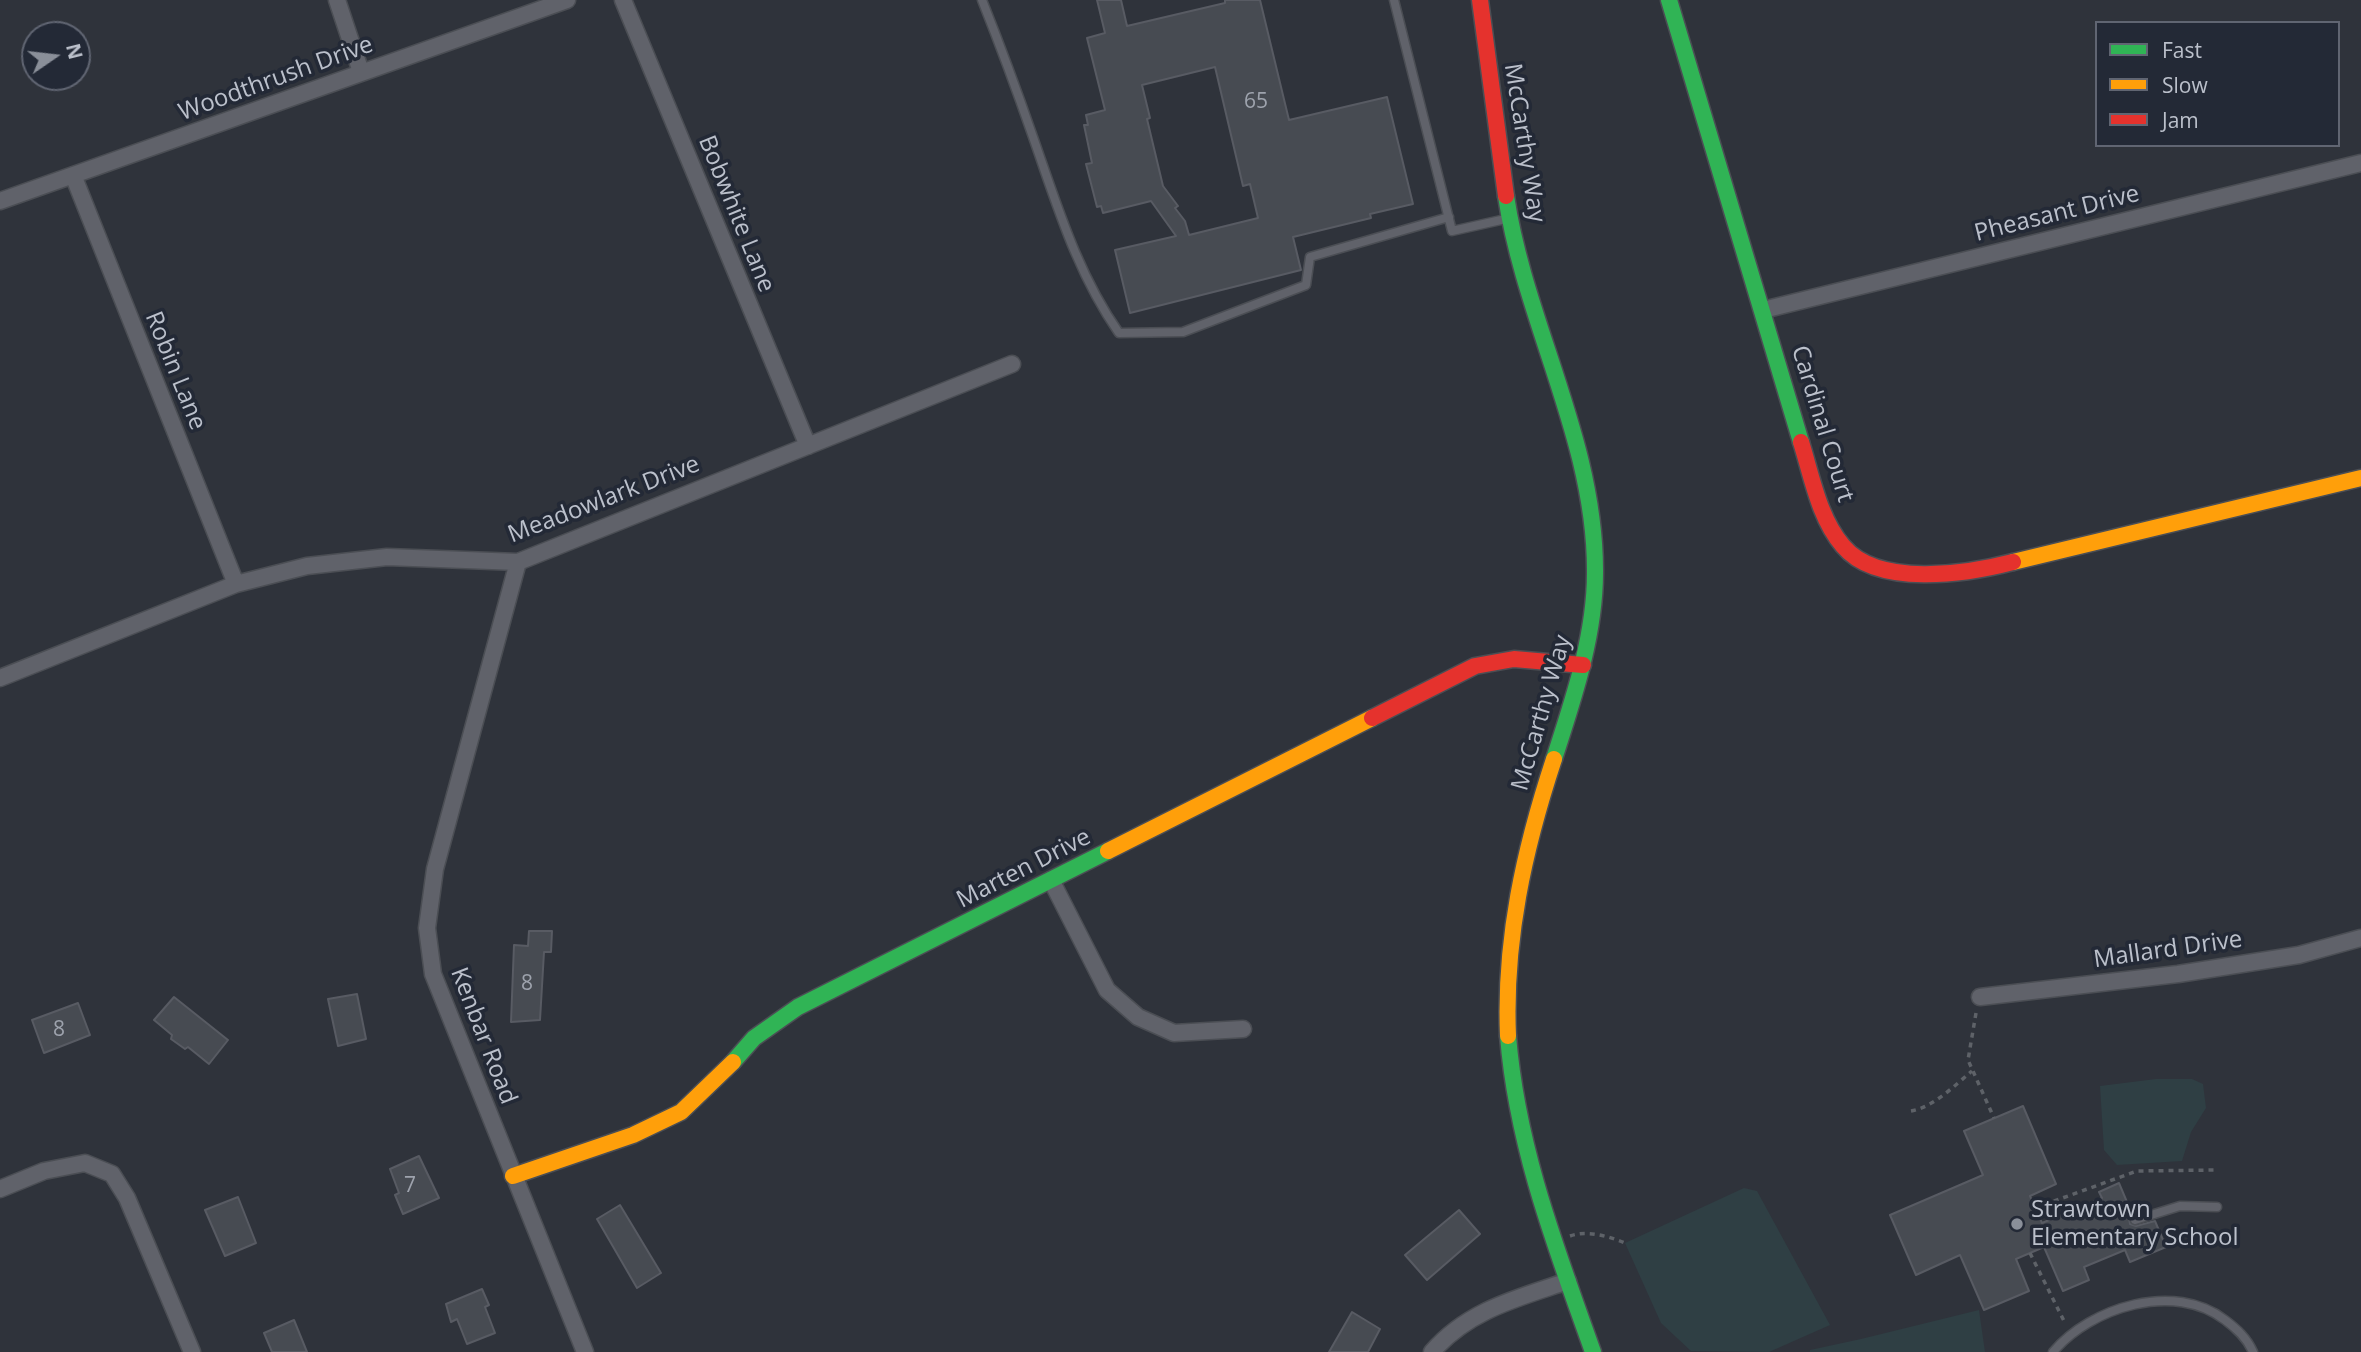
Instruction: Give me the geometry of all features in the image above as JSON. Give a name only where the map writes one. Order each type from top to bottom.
[{"type":"street","points":[[337,0],[362,72]]},
{"type":"street","name":"Woodthrush Drive","points":[[0,201],[567,0]]},
{"type":"street","name":"Bobwhite Lane","points":[[623,0],[808,446]]},
{"type":"street","name":"McCarthy Way","points":[[1480,0],[1510,218],[1536,316],[1576,441],[1592,511],[1596,571],[1583,666],[1525,858],[1513,915],[1507,968],[1506,1019],[1513,1090],[1528,1155],[1593,1352]]},
{"type":"street","name":"Cardinal Court","points":[[1669,0],[1822,512],[1847,552],[1889,572],[1938,575],[1986,569],[2361,478]]},
{"type":"street","name":"Pheasant Drive","points":[[1763,310],[2361,163]]},
{"type":"street","name":"Robin Lane","points":[[73,175],[236,584]]},
{"type":"street","name":"Meadowlark Drive","points":[[0,678],[236,584],[307,566],[387,557],[518,562],[1012,364]]},
{"type":"street","name":"Kenbar Road","points":[[518,562],[435,869],[427,928],[433,974],[586,1352]]},
{"type":"street","name":"Marten Drive","points":[[513,1176],[633,1135],[681,1112],[720,1077],[754,1038],[798,1007],[1475,666],[1514,659],[1583,666]]},
{"type":"street","points":[[1051,880],[1107,990],[1138,1017],[1174,1032],[1243,1029]]},
{"type":"street","name":"Mallard Drive","points":[[1980,997],[2178,974],[2299,955],[2361,938]]},
{"type":"street","points":[[0,1189],[44,1171],[85,1163],[112,1174],[127,1198],[192,1352]]},
{"type":"street","points":[[1432,1352],[1455,1329],[1484,1311],[1568,1281]]},
{"type":"lane","points":[[982,0],[1070,244],[1101,307],[1119,333],[1183,332],[1306,285],[1310,257],[1449,217]]},
{"type":"lane","points":[[1394,0],[1452,231],[1510,218]]},
{"type":"lane","points":[[2135,1220],[2180,1206],[2217,1207]]},
{"type":"lane","points":[[2053,1352],[2081,1326],[2108,1313],[2135,1305],[2167,1301],[2198,1305],[2214,1311],[2240,1331],[2253,1352]]},
{"type":"path","points":[[1980,997],[1968,1060],[1994,1118]]},
{"type":"path","points":[[1911,1111],[1919,1110],[1936,1099],[1972,1071]]},
{"type":"path","points":[[2035,1208],[2137,1171],[2217,1170]]},
{"type":"path","points":[[1555,1242],[1581,1232],[1614,1238],[1625,1243]]},
{"type":"path","points":[[2030,1253],[2052,1301],[2072,1334]]},
{"type":"shaded area","points":[[2156,1079],[2192,1079],[2203,1084],[2206,1108],[2191,1132],[2182,1161],[2117,1165],[2104,1150],[2100,1086]]},
{"type":"shaded area","points":[[1744,1188],[1757,1191],[1830,1325],[1769,1352],[1691,1351],[1661,1323],[1625,1243]]},
{"type":"shaded area","points":[[1979,1310],[1985,1352],[1810,1352],[1810,1350]]},
{"type":"building","points":[[1097,0],[1121,0],[1127,26],[1225,3],[1225,0],[1260,0],[1289,120],[1387,97],[1413,204],[1370,214],[1371,218],[1293,237],[1301,270],[1130,313],[1115,250],[1176,236],[1151,201],[1103,213],[1101,206],[1097,207],[1086,164],[1092,163],[1084,125],[1088,125],[1086,115],[1105,110],[1087,38],[1105,33]],"holes":[[[1215,67],[1243,186],[1250,184],[1258,218],[1189,235],[1185,221],[1175,208],[1178,206],[1163,186],[1142,85]]]},
{"type":"building","points":[[529,931],[552,931],[551,952],[544,952],[540,1020],[511,1022],[514,945],[528,946]]},
{"type":"building","points":[[357,994],[366,1039],[338,1046],[328,999]]},
{"type":"building","points":[[174,997],[228,1040],[209,1064],[188,1047],[185,1049],[171,1039],[172,1035],[154,1020]]},
{"type":"building","points":[[78,1003],[90,1035],[44,1053],[32,1020]]},
{"type":"building","points":[[2023,1106],[2056,1184],[2030,1196],[2042,1223],[2102,1198],[2099,1192],[2119,1183],[2132,1214],[2129,1218],[2130,1224],[2136,1226],[2155,1221],[2166,1247],[2130,1262],[2125,1250],[2084,1267],[2089,1280],[2063,1291],[2044,1247],[2016,1259],[2029,1291],[1984,1310],[1960,1255],[1916,1275],[1890,1215],[1983,1175],[1964,1131]]},
{"type":"building","points":[[419,1156],[439,1198],[403,1214],[395,1195],[399,1193],[390,1169]]},
{"type":"building","points":[[238,1197],[256,1243],[225,1256],[205,1210]]},
{"type":"building","points":[[620,1205],[661,1273],[637,1288],[597,1219]]},
{"type":"building","points":[[1459,1210],[1480,1234],[1427,1280],[1405,1255]]},
{"type":"building","points":[[482,1289],[489,1305],[485,1307],[495,1333],[467,1344],[457,1319],[451,1322],[446,1304]]},
{"type":"building","points":[[1352,1312],[1380,1329],[1368,1352],[1329,1352]]},
{"type":"building","points":[[294,1320],[307,1352],[272,1352],[264,1333]]},
{"type":"traffic: fast","points":[[1669,0],[1801,442]]},
{"type":"traffic: fast","points":[[1506,196],[1528,290],[1572,429],[1592,524],[1595,573],[1591,620],[1582,668],[1554,759]]},
{"type":"traffic: fast","points":[[733,1062],[754,1038],[798,1007],[1108,851]]},
{"type":"traffic: fast","points":[[1508,1036],[1520,1118],[1529,1157],[1552,1236],[1593,1352]]},
{"type":"traffic: slow","points":[[2013,562],[2361,478]]},
{"type":"traffic: slow","points":[[1108,851],[1372,718]]},
{"type":"traffic: slow","points":[[1508,1036],[1509,965],[1518,896],[1525,861],[1554,759]]},
{"type":"traffic: slow","points":[[513,1176],[633,1135],[681,1112],[733,1062]]},
{"type":"traffic: jam","points":[[1480,0],[1506,196]]},
{"type":"traffic: jam","points":[[1801,442],[1817,497],[1828,523],[1843,546],[1858,559],[1878,568],[1900,573],[1924,574],[1972,570],[2013,562]]},
{"type":"traffic: jam","points":[[1372,718],[1475,666],[1514,659],[1583,665]]},
{"type":"place","name":"Strawtown Elementary School","points":[[2017,1224]]}]
